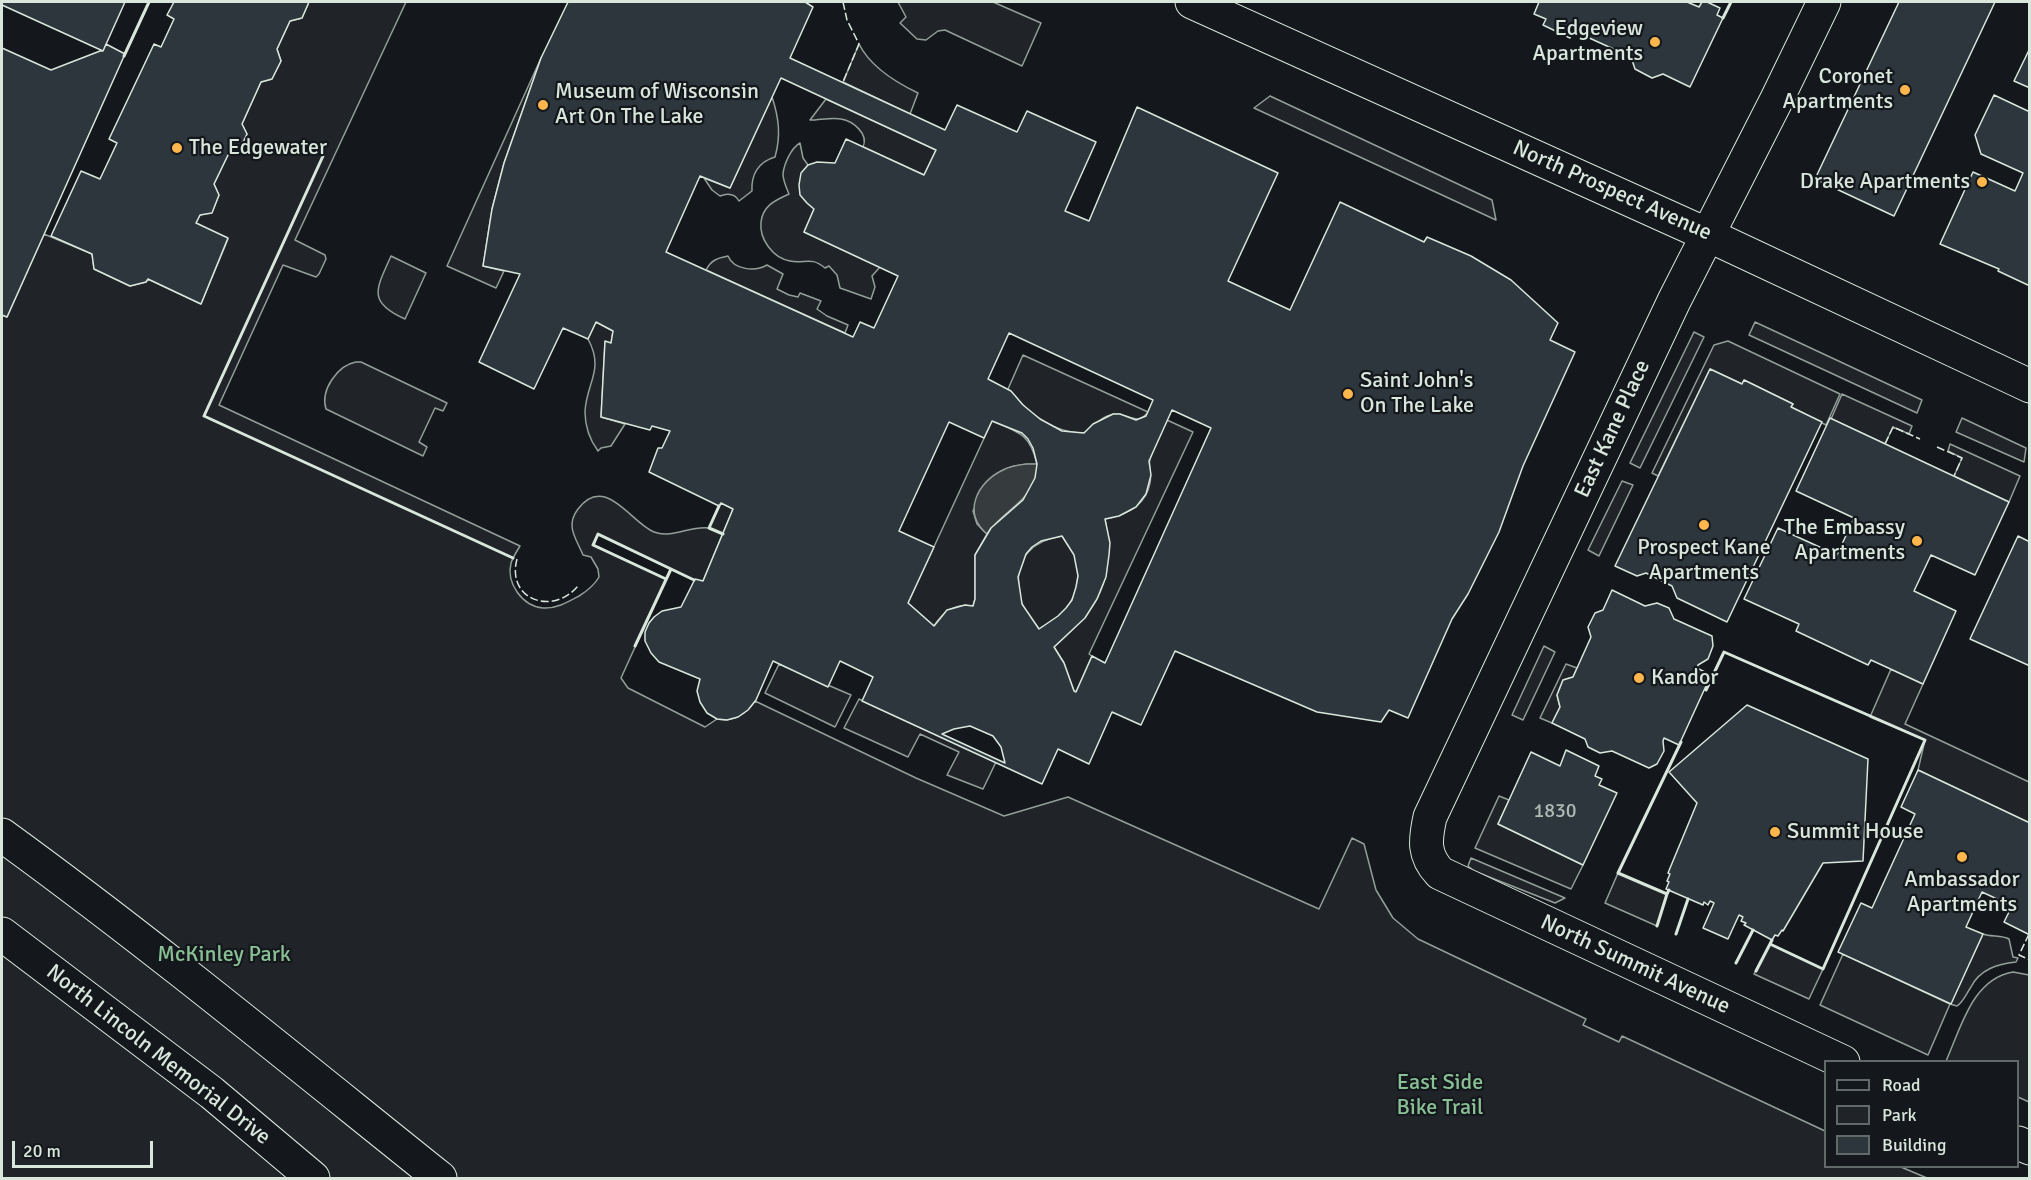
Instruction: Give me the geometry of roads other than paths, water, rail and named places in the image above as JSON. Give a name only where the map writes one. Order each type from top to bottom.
[{"type":"main road","name":"North Prospect Avenue","points":[[1192,2],[1708,234],[2030,386]]},
{"type":"main road","name":"East Kane Place","points":[[1431,863],[1426,848],[1430,817],[1674,301],[1824,2]]},
{"type":"main road","points":[[2,835],[77,890],[282,1051],[440,1179]]},
{"type":"main road","name":"North Summit Avenue","points":[[1431,863],[1440,873],[1839,1060]]},
{"type":"main road","name":"North Lincoln Memorial Drive","points":[[2,934],[212,1093],[313,1179]]},
{"type":"place","name":"Edgeview Apartments","points":[[1655,42]]},
{"type":"place","name":"Coronet Apartments","points":[[1905,90]]},
{"type":"place","name":"Museum of Wisconsin Art On The Lake","points":[[543,105]]},
{"type":"place","name":"The Edgewater","points":[[177,148]]},
{"type":"place","name":"Drake Apartments","points":[[1982,182]]},
{"type":"place","name":"Saint John's On The Lake","points":[[1348,394]]},
{"type":"place","name":"Prospect Kane Apartments","points":[[1704,525]]},
{"type":"place","name":"The Embassy Apartments","points":[[1917,541]]},
{"type":"place","name":"Kandor","points":[[1639,678]]},
{"type":"place","name":"Summit House","points":[[1775,832]]},
{"type":"place","name":"Ambassador Apartments","points":[[1962,857]]},
{"type":"park label","name":"McKinley Park","points":[[224,955]]},
{"type":"park label","name":"East Side Bike Trail","points":[[1440,1096]]}]
